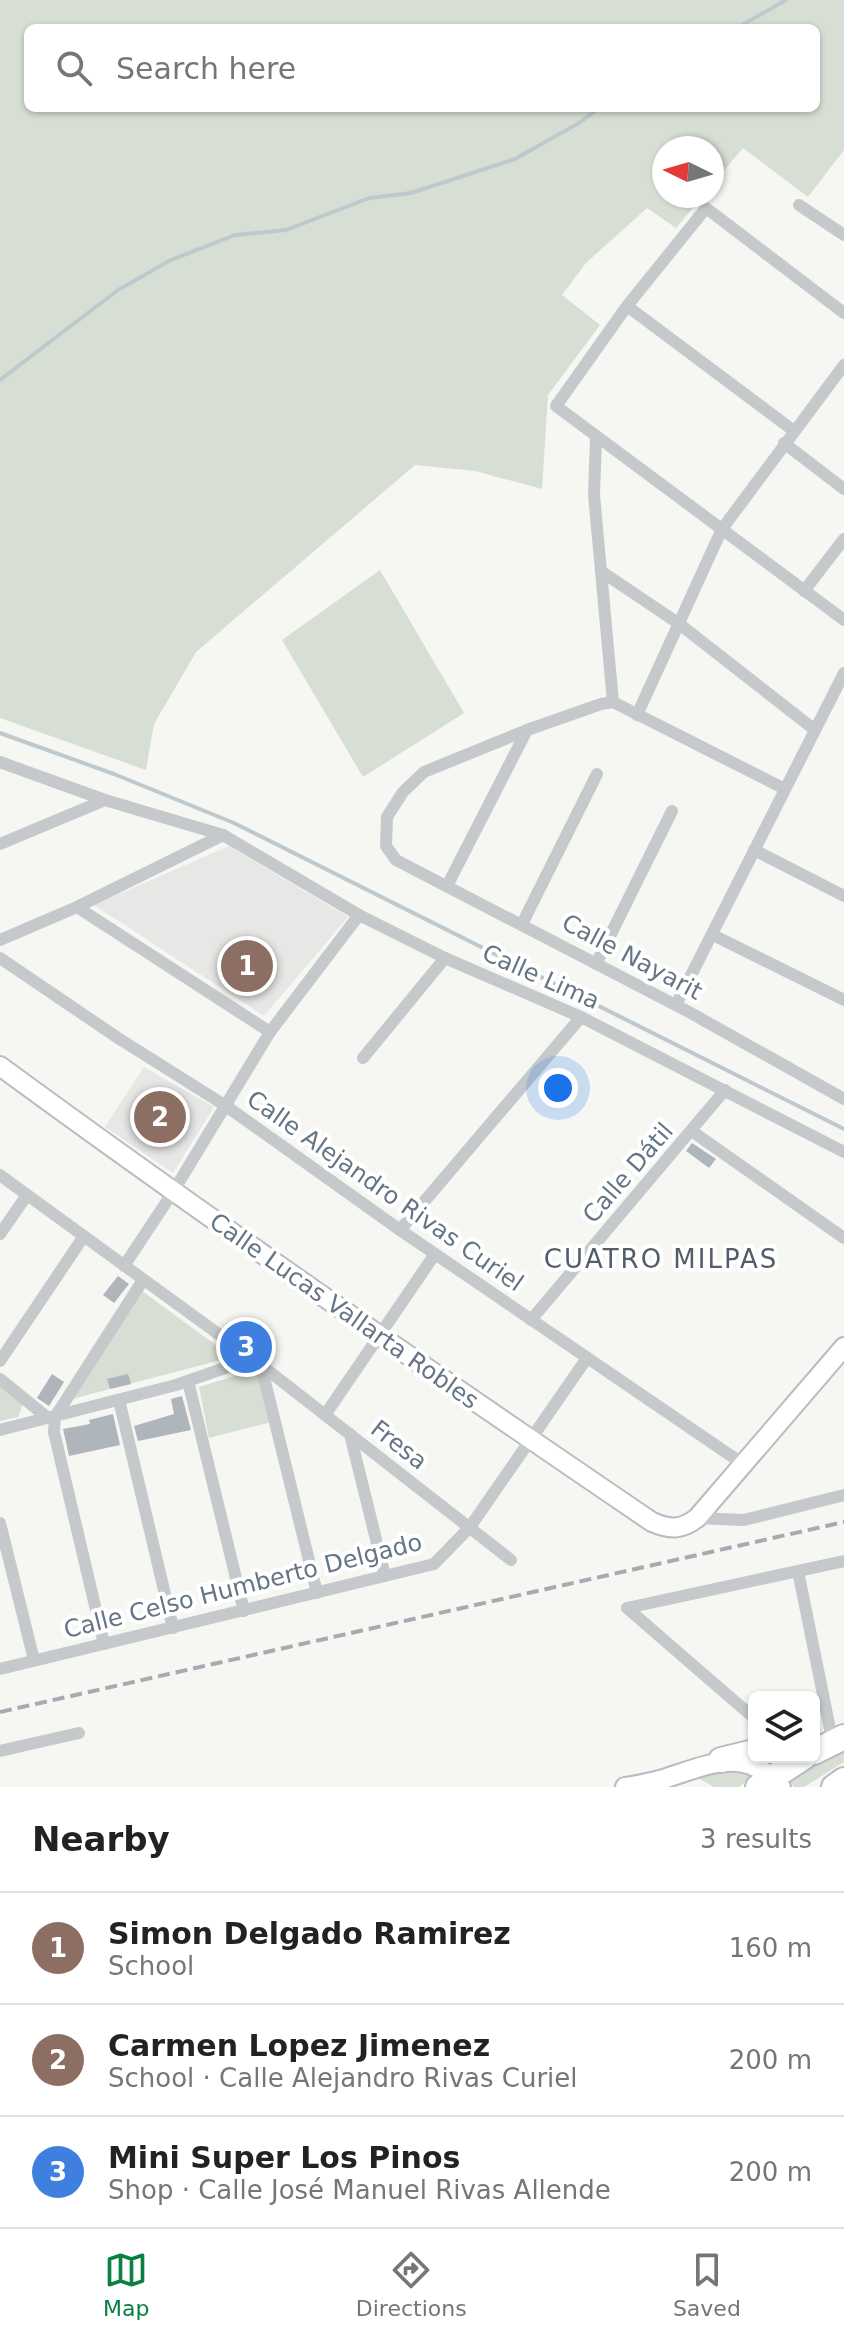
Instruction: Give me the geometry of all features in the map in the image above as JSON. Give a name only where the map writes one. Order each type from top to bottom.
[{"type":"highway","points":[[721,1760],[748,1753]]},
{"type":"highway","points":[[770,1784],[796,1763]]},
{"type":"highway","points":[[834,1787],[844,1780]]},
{"type":"street","points":[[799,205],[844,235]]},
{"type":"street","points":[[844,313],[706,208],[627,306],[556,406],[844,620]]},
{"type":"street","points":[[627,306],[794,431]]},
{"type":"street","points":[[637,715],[722,529],[844,365]]},
{"type":"street","points":[[596,437],[594,495],[613,702]]},
{"type":"street","points":[[784,443],[844,489]]},
{"type":"street","points":[[804,591],[844,539]]},
{"type":"street","points":[[602,572],[678,623],[815,730]]},
{"type":"street","points":[[676,1005],[844,673]]},
{"type":"street","points":[[447,886],[527,730],[601,704],[613,702],[785,789]]},
{"type":"street","name":"Calle Nayarit","points":[[527,730],[424,772],[403,792],[387,817],[384,838],[396,860],[676,1005],[844,1099]]},
{"type":"street","name":"Calle Lima","points":[[0,762],[105,800],[223,835],[359,915],[445,958],[581,1017],[844,1152]]},
{"type":"street","points":[[522,924],[597,774]]},
{"type":"street","points":[[0,844],[105,800]]},
{"type":"street","points":[[596,964],[672,811]]},
{"type":"street","points":[[0,940],[77,907],[223,835]]},
{"type":"street","points":[[754,850],[844,895]]},
{"type":"street","points":[[77,907],[270,1032]]},
{"type":"street","points":[[124,1266],[173,1192],[270,1032],[359,915]]},
{"type":"street","points":[[713,935],[844,1000]]},
{"type":"street","name":"Calle Alejandro Rivas Curiel","points":[[0,958],[226,1106],[400,1230],[743,1464]]},
{"type":"street","points":[[363,1058],[445,958]]},
{"type":"street","points":[[400,1230],[581,1017]]},
{"type":"street","name":"Calle Lucas Vallarta Robles","points":[[0,1066],[379,1337],[652,1522],[667,1528],[683,1528],[697,1518]]},
{"type":"street","name":"Calle Dátil","points":[[531,1320],[693,1132],[725,1090]]},
{"type":"street","points":[[693,1132],[844,1238]]},
{"type":"street","name":"Fresa","points":[[0,1175],[256,1362],[511,1560]]},
{"type":"street","points":[[0,1234],[27,1195]]},
{"type":"street","points":[[0,1361],[84,1236]]},
{"type":"street","points":[[325,1415],[435,1254]]},
{"type":"street","points":[[104,1644],[52,1417],[143,1280]]},
{"type":"street","points":[[697,1518],[844,1347]]},
{"type":"street","name":"Calle Celso Humberto Delgado","points":[[0,1669],[434,1564],[470,1527],[587,1358]]},
{"type":"street","points":[[0,1430],[256,1362],[317,1593]]},
{"type":"street","points":[[0,1379],[52,1417]]},
{"type":"street","points":[[188,1381],[244,1611]]},
{"type":"street","points":[[119,1400],[173,1628]]},
{"type":"street","points":[[350,1434],[385,1576]]},
{"type":"street","points":[[697,1518],[744,1520],[838,1496],[844,1483]]},
{"type":"street","points":[[0,1523],[34,1660]]},
{"type":"street","points":[[748,1713],[627,1608],[844,1561]]},
{"type":"street","points":[[798,1571],[829,1739]]},
{"type":"street","points":[[0,1751],[79,1733]]},
{"type":"street","points":[[625,1787],[659,1780],[721,1760],[753,1766],[770,1784]]},
{"type":"street","points":[[659,1780],[688,1787]]},
{"type":"shaded area","points":[[0,0],[844,0],[844,150],[808,197],[743,148],[724,171],[724,136],[652,136],[652,208],[693,208],[676,228],[647,208],[586,263],[562,295],[600,325],[548,395],[542,489],[475,471],[415,465],[196,652],[154,724],[146,770],[0,718]]},
{"type":"shaded area","points":[[380,570],[464,713],[363,777],[282,640]]},
{"type":"shaded area","points":[[229,846],[348,917],[264,1016],[94,905]]},
{"type":"shaded area","points":[[144,1067],[214,1107],[173,1173],[105,1127]]},
{"type":"shaded area","points":[[142,1291],[232,1357],[68,1400]]},
{"type":"shaded area","points":[[258,1369],[271,1422],[209,1438],[199,1387]]},
{"type":"shaded area","points":[[0,1385],[23,1404],[18,1417],[0,1421]]},
{"type":"shaded area","points":[[844,1746],[844,1762],[804,1787],[794,1787],[788,1778],[814,1763],[820,1763],[820,1760]]},
{"type":"shaded area","points":[[721,1765],[753,1775],[739,1787],[714,1787],[696,1777]]},
{"type":"building","points":[[692,1143],[716,1159],[709,1168],[686,1151]]},
{"type":"building","points":[[118,1276],[129,1284],[114,1303],[103,1295]]},
{"type":"building","points":[[52,1374],[64,1382],[49,1406],[37,1398]]},
{"type":"building","points":[[128,1374],[131,1384],[110,1389],[107,1379]]},
{"type":"building","points":[[182,1396],[191,1430],[138,1441],[134,1426],[174,1414],[171,1399]]},
{"type":"building","points":[[113,1414],[120,1445],[69,1456],[63,1429],[90,1424],[89,1420]]},
{"type":"waterway","points":[[744,24],[786,0]]},
{"type":"waterway","points":[[0,380],[118,290],[171,260],[235,235],[286,230],[369,198],[411,193],[515,159],[594,112]]},
{"type":"waterway","points":[[0,733],[114,774],[234,823],[844,1129]]},
{"type":"railway","points":[[0,1712],[844,1522]]},
{"type":"place","name":"Simon Delgado Ramirez","points":[[247,966]]},
{"type":"place","name":"Carmen Lopez Jimenez","points":[[160,1117]]},
{"type":"place","name":"Mini Super Los Pinos","points":[[246,1347]]},
{"type":"district","name":"CUATRO MILPAS","points":[[661,1259]]}]
